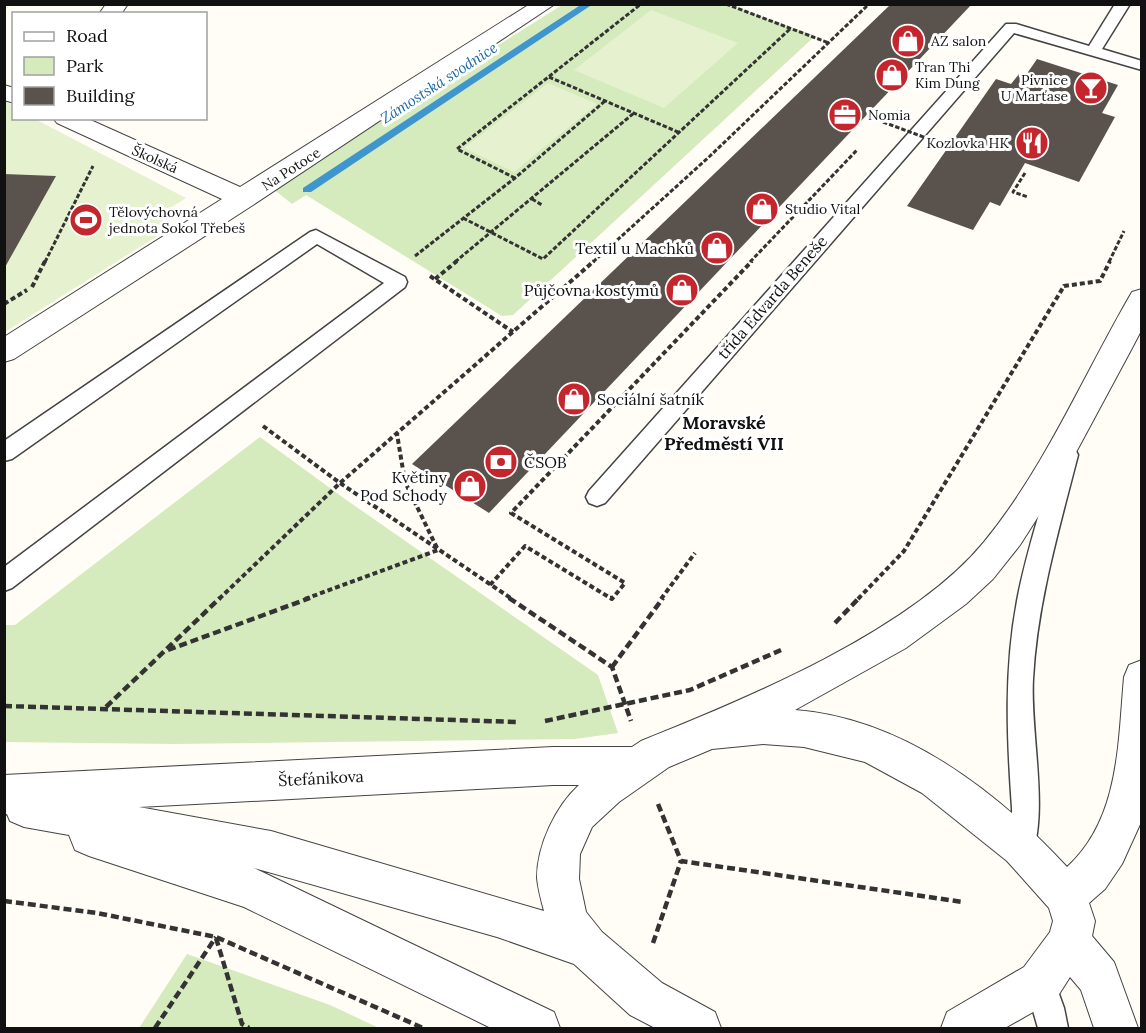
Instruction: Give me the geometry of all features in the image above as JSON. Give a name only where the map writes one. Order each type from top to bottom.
[{"type":"street","name":"Na Potoce","points":[[4,351],[545,4]]},
{"type":"street","name":"Školská","points":[[69,120],[244,199]]},
{"type":"street","points":[[693,1027],[646,999],[587,947],[567,922],[558,879],[560,853],[578,813],[605,788],[647,783],[674,744],[711,731],[807,686],[887,639],[940,603],[982,568],[1017,522],[1070,441],[1142,299]]},
{"type":"street","points":[[1066,897],[1087,880],[1102,861],[1128,809],[1134,776],[1141,690]]},
{"type":"street","points":[[711,731],[763,726],[804,729],[871,745],[936,779],[1021,847],[1066,897],[1074,921],[1069,942],[1040,983],[963,1029]]},
{"type":"street","name":"Štefánikova","points":[[4,795],[553,766],[647,783]]},
{"type":"street","points":[[4,803],[271,851],[497,916],[587,947]]},
{"type":"street","points":[[4,809],[251,888],[538,1029]]},
{"type":"street","points":[[1069,942],[1099,977],[1116,1029]]},
{"type":"lane","points":[[1093,52],[1123,4]]},
{"type":"lane","name":"třída Edvarda Beneše","points":[[597,497],[1011,27],[1142,66]]},
{"type":"lane","points":[[4,453],[316,236],[398,282],[4,581]]},
{"type":"lane","points":[[1021,847],[1026,816],[1020,739],[1020,680],[1029,601],[1070,441]]},
{"type":"lane","points":[[1040,983],[1049,1008],[1053,1029]]},
{"type":"path","points":[[515,178],[457,149],[641,4]]},
{"type":"path","points":[[726,4],[829,43]]},
{"type":"path","points":[[105,708],[340,483],[710,156],[869,4]]},
{"type":"path","points":[[463,218],[543,259],[790,29]]},
{"type":"path","points":[[549,77],[678,132]]},
{"type":"path","points":[[407,262],[515,178],[605,101]]},
{"type":"path","points":[[435,279],[634,113]]},
{"type":"path","points":[[891,114],[883,122],[948,146]]},
{"type":"path","points":[[490,585],[525,546],[612,599],[625,583],[512,513],[858,148]]},
{"type":"path","points":[[32,287],[93,165]]},
{"type":"path","points":[[1025,173],[1013,192],[1028,197]]},
{"type":"path","points":[[532,199],[542,204]]},
{"type":"path","points":[[828,630],[904,551],[1064,286],[1100,281],[1124,231]]},
{"type":"path","points":[[236,405],[340,483],[612,667],[631,721]]},
{"type":"path","points":[[397,434],[405,482],[438,550]]},
{"type":"path","points":[[165,651],[438,550]]},
{"type":"path","points":[[612,667],[695,553]]},
{"type":"path","points":[[537,722],[690,690],[786,648]]},
{"type":"path","points":[[4,706],[526,722]]},
{"type":"path","points":[[647,783],[681,861],[651,947]]},
{"type":"path","points":[[681,861],[963,902]]},
{"type":"path","points":[[4,901],[97,913],[216,937],[423,1029]]},
{"type":"path","points":[[155,1029],[216,937]]},
{"type":"path","points":[[216,937],[242,1024],[249,1029]]},
{"type":"green space","points":[[562,5],[731,5],[815,36],[513,315],[502,316],[306,195],[292,204],[272,188]]},
{"type":"green space","points":[[651,10],[738,43],[664,108],[574,70]]},
{"type":"green space","points":[[548,83],[597,104],[514,172],[464,148]]},
{"type":"green space","name":"Tělovýchovná jednota Sokol Třebeš","points":[[5,101],[12,105],[12,120],[37,120],[186,198],[159,215],[175,225],[5,332]]},
{"type":"green space","points":[[260,437],[598,675],[618,733],[575,739],[174,744],[5,742],[5,625],[15,625]]},
{"type":"green space","points":[[187,954],[330,1005],[379,1028],[139,1028]]},
{"type":"building","points":[[891,4],[972,4],[489,513],[412,464]]},
{"type":"building","points":[[1037,59],[1118,85],[1102,113],[1115,117],[1079,182],[1025,163],[1000,206],[990,202],[973,230],[907,206],[996,79],[1011,84],[1019,74],[1026,75]]},
{"type":"building","points":[[4,174],[56,176],[4,269]]},
{"type":"waterway","name":"Zámostská svodnice","points":[[307,190],[589,4]]},
{"type":"place","name":"AZ salon","points":[[908,41]]},
{"type":"place","name":"Tran Thi Kim Dung","points":[[892,75]]},
{"type":"place","name":"Pivnice U Marťase","points":[[1091,88]]},
{"type":"place","name":"Nomia","points":[[845,115]]},
{"type":"place","name":"Kozlovka HK","points":[[1032,143]]},
{"type":"place","name":"Studio Vital","points":[[762,209]]},
{"type":"place","name":"Tělovýchovná jednota Sokol Třebeš","points":[[86,220]]},
{"type":"place","name":"Textil u Machků","points":[[717,248]]},
{"type":"place","name":"Půjčovna kostýmů","points":[[682,290]]},
{"type":"place","name":"Sociální šatník","points":[[574,399]]},
{"type":"place","name":"ČSOB","points":[[501,462]]},
{"type":"place","name":"Květiny Pod Schody","points":[[470,486]]},
{"type":"district","name":"Moravské Předměstí VII","points":[[724,433]]}]
